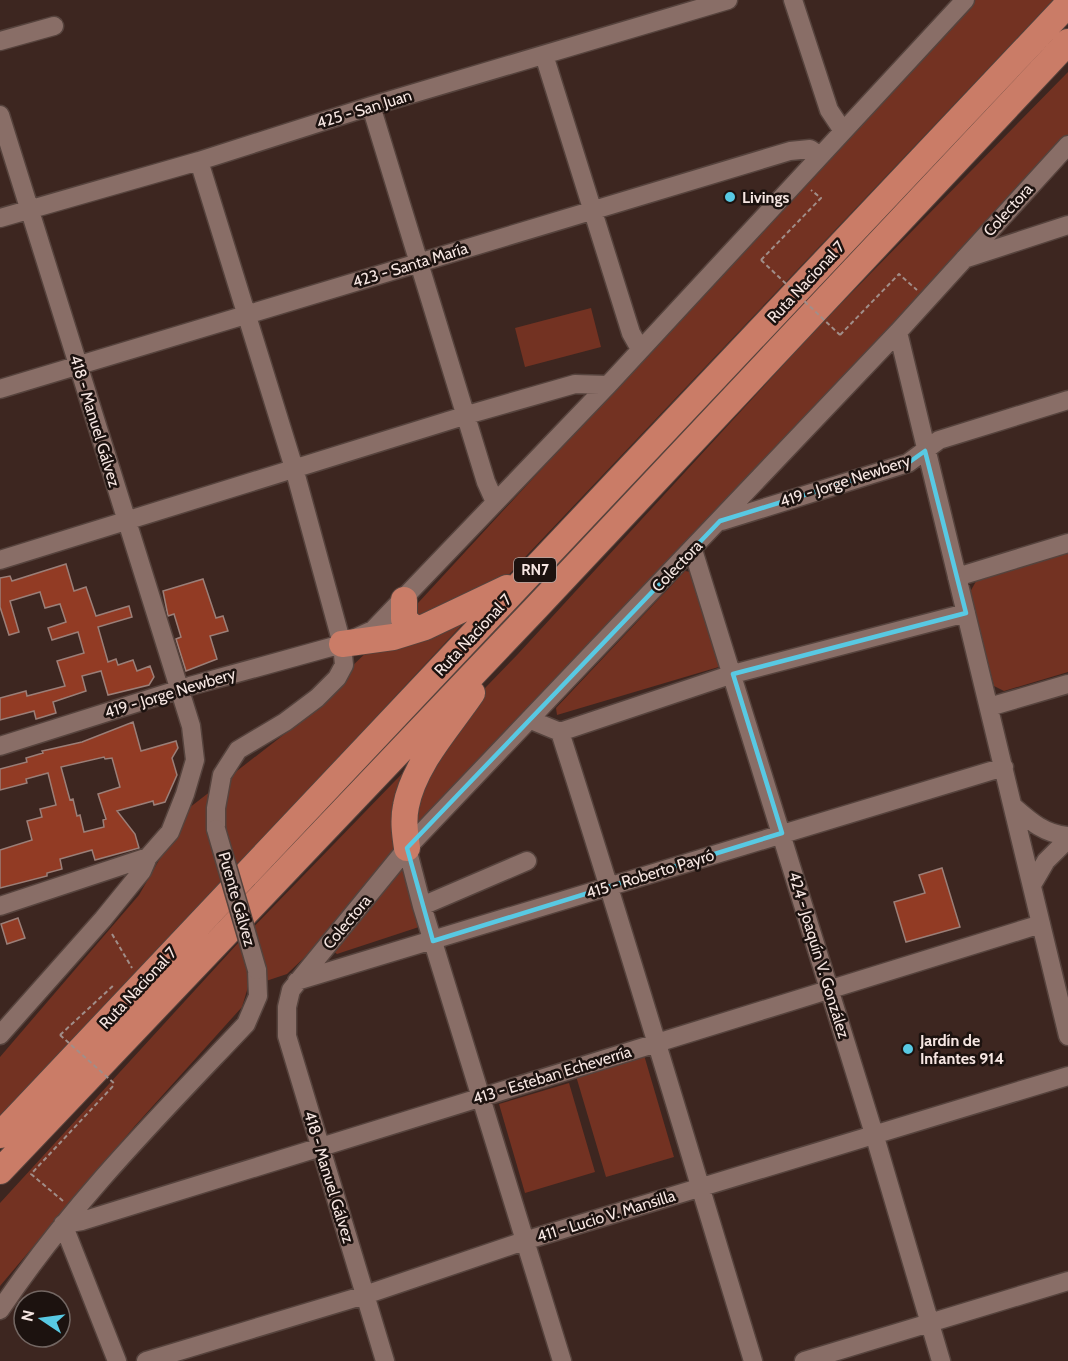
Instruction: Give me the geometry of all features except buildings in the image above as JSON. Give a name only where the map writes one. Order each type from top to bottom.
[{"type":"highway","points":[[983,94],[1058,0]]},
{"type":"highway","name":"Ruta Nacional 7","points":[[0,1135],[1068,4]]},
{"type":"highway","name":"Ruta Nacional 7","points":[[0,1171],[536,608],[1068,42]]},
{"type":"highway","points":[[998,118],[1068,55]]},
{"type":"highway","points":[[342,644],[393,637],[483,602],[507,588],[545,559]]},
{"type":"highway","points":[[404,600],[404,619],[415,629]]},
{"type":"highway","points":[[407,848],[404,821],[406,804],[420,769],[536,608]]},
{"type":"street","name":"425 - San Juan","points":[[0,218],[199,161],[371,106],[728,0]]},
{"type":"street","points":[[793,0],[829,110],[843,130]]},
{"type":"street","points":[[199,161],[294,468],[342,644],[373,630],[404,600],[608,385],[965,0]]},
{"type":"street","points":[[0,41],[54,26]]},
{"type":"street","points":[[544,56],[594,209],[631,333],[640,349]]},
{"type":"street","points":[[371,106],[486,482],[495,502]]},
{"type":"street","name":"418 - Manuel Gálvez","points":[[0,115],[191,726],[195,760],[185,794],[170,832],[148,857]]},
{"type":"street","name":"Colectora","points":[[294,986],[407,848],[898,332],[1068,145]]},
{"type":"street","name":"423 - Santa María","points":[[0,389],[790,151],[810,149],[819,155]]},
{"type":"street","points":[[963,260],[1068,225]]},
{"type":"street","points":[[898,332],[1049,959],[1067,1022]]},
{"type":"street","points":[[0,560],[467,415],[575,384],[608,385]]},
{"type":"street","name":"419 - Jorge Newbery","points":[[720,521],[908,463],[939,440],[1068,400]]},
{"type":"street","points":[[957,577],[1068,543]]},
{"type":"street","name":"424 - Joaquín V. González","points":[[693,549],[875,1137],[941,1361]]},
{"type":"street","points":[[531,720],[560,732],[733,674],[966,613]]},
{"type":"street","name":"419 - Jorge Newbery","points":[[0,746],[178,690],[342,644]]},
{"type":"street","name":"Puente Gálvez","points":[[63,1224],[95,1183],[246,1024],[258,996],[257,970],[216,829],[222,775],[238,750],[285,722],[317,698],[337,678],[344,665],[342,644]]},
{"type":"street","points":[[989,707],[1068,684]]},
{"type":"street","points":[[560,732],[610,886],[655,1043],[753,1361]]},
{"type":"street","name":"415 - Roberto Payró","points":[[294,986],[610,886],[1004,766]]},
{"type":"street","points":[[1014,807],[1041,829],[1068,838],[1046,861],[1032,885]]},
{"type":"street","points":[[407,848],[422,906],[562,1361]]},
{"type":"street","points":[[0,906],[148,857]]},
{"type":"street","points":[[0,1035],[103,919],[142,871],[148,857]]},
{"type":"street","points":[[422,906],[527,861]]},
{"type":"street","name":"413 - Esteban Echeverría","points":[[63,1224],[82,1221],[1041,924]]},
{"type":"street","points":[[1049,959],[1068,971]]},
{"type":"street","name":"418 - Manuel Gálvez","points":[[294,986],[287,1007],[288,1036],[385,1361]]},
{"type":"street","name":"411 - Lucio V. Mansilla","points":[[146,1361],[365,1295],[524,1241],[875,1137],[1068,1076]]},
{"type":"street","points":[[0,1310],[63,1224]]},
{"type":"street","points":[[63,1224],[117,1361]]},
{"type":"street","points":[[804,1361],[1068,1281]]},
{"type":"path","points":[[798,178],[821,198],[761,260],[840,335],[899,274],[927,299]]},
{"type":"path","points":[[103,919],[132,968],[124,975]]},
{"type":"path","points":[[63,1224],[63,1199],[31,1174],[115,1084],[60,1035],[116,982]]},
{"type":"highlighted area","points":[[925,451],[966,613],[733,674],[782,833],[433,941],[407,848],[720,521],[908,463]]},
{"type":"shaded area","points":[[974,0],[1053,0],[528,554],[0,1120],[0,1057],[139,895],[189,808],[322,705],[348,670],[418,603]]},
{"type":"shaded area","points":[[1068,72],[1068,139],[328,935],[287,974],[248,987],[242,1007],[134,1127],[0,1286],[0,1203],[239,942],[518,654],[820,325]]},
{"type":"shaded area","points":[[591,308],[601,347],[525,367],[515,328]]},
{"type":"shaded area","points":[[1068,549],[1068,672],[1004,691],[994,686],[970,592],[979,576]]},
{"type":"shaded area","points":[[685,571],[691,572],[722,666],[557,715],[556,708]]},
{"type":"shaded area","points":[[398,869],[405,870],[422,926],[337,954],[332,950]]},
{"type":"shaded area","points":[[644,1055],[674,1157],[606,1177],[576,1076]]},
{"type":"shaded area","points":[[569,1083],[595,1172],[525,1193],[499,1104]]},
{"type":"place","name":"Livings","points":[[730,197]]},
{"type":"place","name":"Jardín de Infantes 914","points":[[908,1049]]}]
